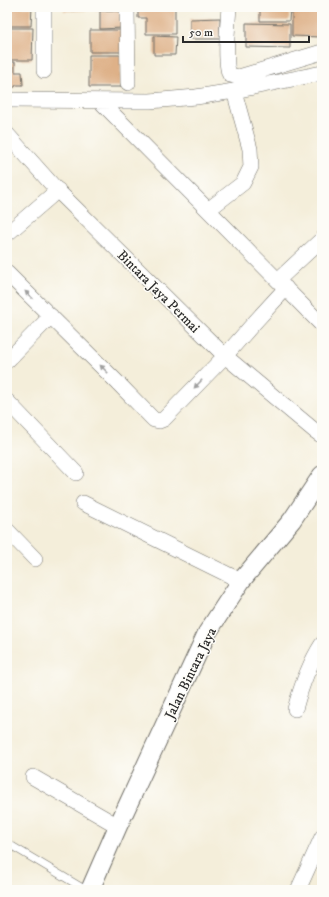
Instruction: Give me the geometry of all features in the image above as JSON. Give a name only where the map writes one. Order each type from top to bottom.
[{"type":"street","points":[[44,7],[44,71]]},
{"type":"street","points":[[127,7],[128,83]]},
{"type":"street","points":[[229,7],[226,61],[228,72],[234,77],[239,77],[322,52]]},
{"type":"street","points":[[7,100],[150,102],[234,91],[322,73]]},
{"type":"street","points":[[208,210],[243,183],[251,167],[250,149],[234,91]]},
{"type":"street","points":[[100,101],[322,325]]},
{"type":"street","name":"Bintara Jaya Permai","points":[[7,134],[58,190],[225,356],[322,436]]},
{"type":"street","points":[[7,234],[58,190]]},
{"type":"street","points":[[7,273],[154,420],[159,421],[164,419],[225,356],[254,323],[282,284],[322,239]]},
{"type":"street","points":[[7,361],[51,316]]},
{"type":"street","points":[[7,401],[76,473]]},
{"type":"street","name":"Jalan Bintara Jaya","points":[[90,890],[207,633],[241,581],[292,520],[322,475]]},
{"type":"street","points":[[83,503],[241,581]]},
{"type":"street","points":[[7,530],[35,559]]},
{"type":"street","points":[[295,709],[300,690],[314,657],[322,644]]},
{"type":"street","points":[[33,776],[118,826]]},
{"type":"street","points":[[298,890],[322,837]]},
{"type":"lane","points":[[7,843],[86,890]]},
{"type":"building","points":[[7,7],[32,7],[31,26],[7,26]]},
{"type":"building","points":[[64,7],[92,7],[92,10],[64,11]]},
{"type":"building","points":[[95,7],[122,7],[122,11],[95,10]]},
{"type":"building","points":[[175,7],[175,34],[146,34],[146,18],[138,18],[138,8]]},
{"type":"building","points":[[260,7],[290,7],[289,21],[260,21]]},
{"type":"building","points":[[292,7],[322,7],[322,37],[292,36]]},
{"type":"building","points":[[100,11],[122,11],[122,28],[100,29]]},
{"type":"building","points":[[220,18],[220,39],[190,39],[190,19]]},
{"type":"building","points":[[246,23],[290,24],[290,48],[246,47]]},
{"type":"building","points":[[7,28],[33,28],[32,60],[7,60]]},
{"type":"building","points":[[90,30],[123,30],[123,52],[90,52]]},
{"type":"building","points":[[154,36],[176,37],[175,55],[154,55]]},
{"type":"building","points":[[89,55],[121,55],[121,87],[89,87]]},
{"type":"building","points":[[7,62],[15,62],[15,72],[22,72],[23,85],[16,85],[15,87],[7,88]]}]
